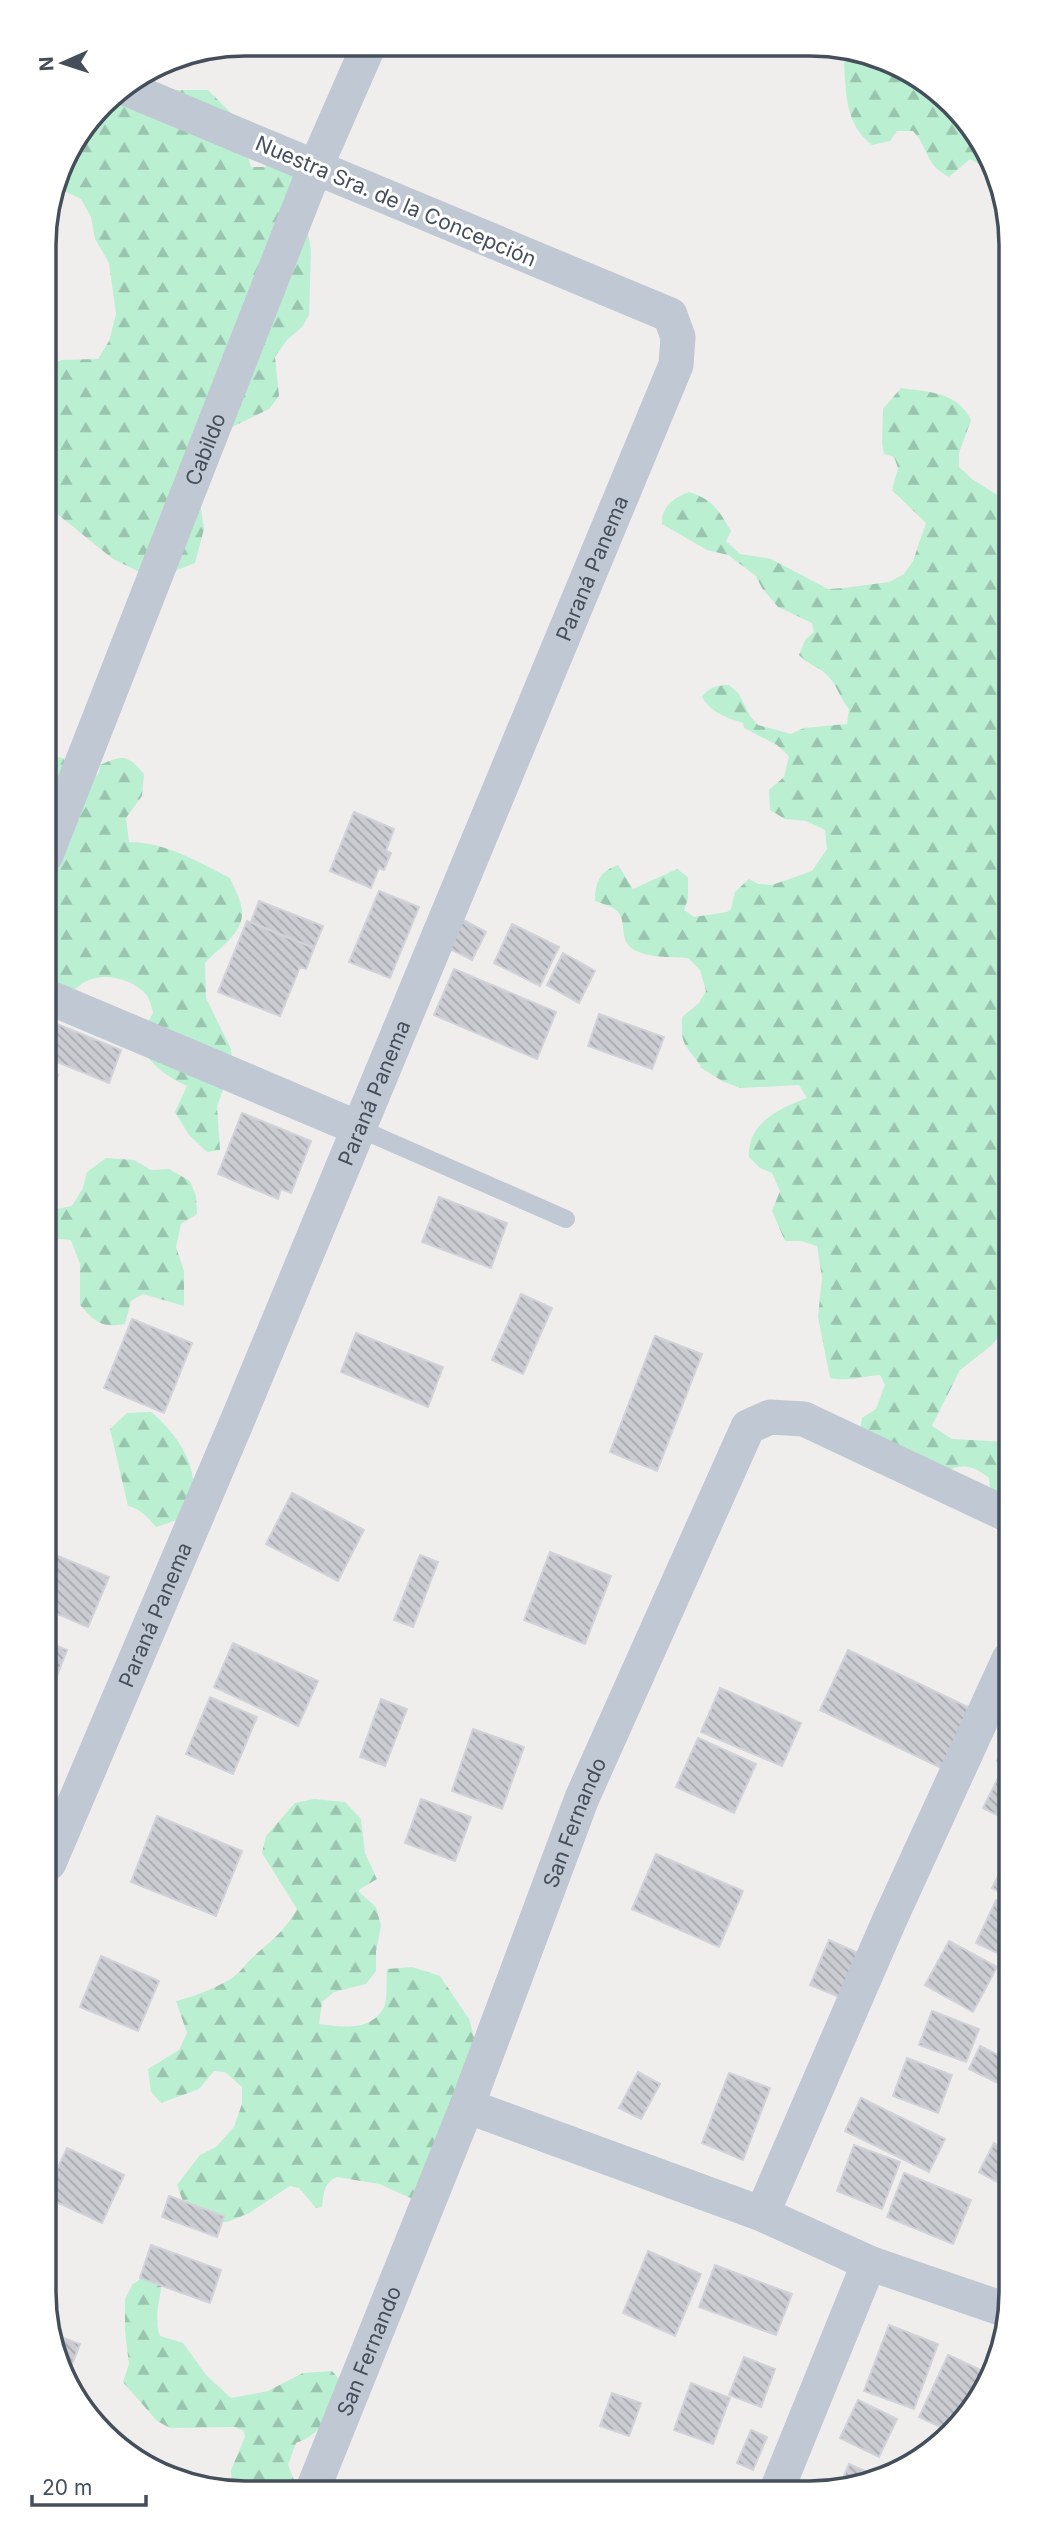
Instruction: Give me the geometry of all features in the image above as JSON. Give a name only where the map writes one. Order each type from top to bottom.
[{"type":"street","name":"Cabildo","points":[[56,829],[315,168],[364,56]]},
{"type":"street","name":"Nuestra Sra. de la Concepción","points":[[135,92],[670,316]]},
{"type":"street","name":"Paraná Panema","points":[[56,1847],[232,1432],[676,365],[678,337],[670,316]]},
{"type":"street","points":[[56,1000],[358,1128]]},
{"type":"street","name":"San Fernando","points":[[316,2481],[467,2106],[582,1798],[748,1427],[770,1418],[804,1419],[999,1510]]},
{"type":"street","points":[[762,2214],[890,1919],[999,1680]]},
{"type":"street","points":[[467,2106],[762,2214],[869,2263],[999,2307]]},
{"type":"street","points":[[780,2481],[869,2263]]},
{"type":"lane","points":[[358,1128],[566,1219]]},
{"type":"green space","points":[[849,61],[871,66],[894,75],[925,95],[944,111],[960,130],[982,166],[970,159],[949,177],[931,162],[913,131],[897,131],[890,141],[872,145],[863,137],[852,118],[845,86],[844,62]]},
{"type":"green space","points":[[208,90],[236,118],[251,167],[264,167],[293,152],[311,250],[309,315],[302,327],[287,340],[275,357],[279,396],[269,409],[230,428],[197,482],[204,529],[195,563],[154,579],[113,559],[56,513],[56,362],[98,359],[109,341],[116,314],[109,263],[95,239],[91,217],[81,199],[64,191],[75,161],[95,130],[111,111],[134,93]]},
{"type":"green space","points":[[901,388],[942,395],[959,404],[971,420],[959,453],[959,467],[999,496],[999,1336],[992,1345],[960,1370],[932,1426],[952,1439],[999,1442],[999,1507],[991,1495],[989,1478],[975,1469],[956,1468],[935,1477],[860,1435],[862,1418],[876,1409],[885,1385],[880,1375],[849,1379],[830,1378],[818,1317],[822,1278],[817,1246],[801,1241],[785,1241],[772,1211],[780,1191],[772,1173],[760,1168],[749,1157],[753,1135],[759,1126],[776,1112],[807,1098],[799,1085],[740,1088],[722,1081],[700,1067],[683,1039],[682,1017],[699,1003],[706,991],[700,970],[688,958],[657,956],[634,950],[626,942],[621,918],[616,910],[595,901],[600,878],[607,870],[618,865],[633,889],[677,869],[688,877],[688,899],[684,910],[694,917],[727,912],[731,909],[735,892],[749,879],[758,884],[772,885],[812,871],[827,849],[825,830],[806,821],[785,819],[770,810],[769,790],[784,777],[789,756],[777,745],[744,728],[743,723],[714,710],[702,697],[714,687],[729,685],[739,694],[750,716],[758,725],[791,734],[804,728],[847,724],[849,709],[833,683],[824,672],[799,655],[805,640],[814,632],[812,623],[778,607],[756,576],[728,555],[707,550],[662,524],[662,518],[666,508],[674,500],[689,492],[710,502],[719,512],[731,531],[726,541],[740,554],[771,559],[828,589],[889,582],[904,574],[913,561],[926,523],[892,490],[898,468],[894,457],[884,454],[883,409]]},
{"type":"green space","points":[[56,757],[63,758],[88,784],[99,773],[100,765],[124,758],[144,774],[142,796],[126,818],[129,842],[169,849],[230,878],[242,910],[242,919],[235,933],[205,963],[206,998],[231,1049],[232,1064],[217,1107],[220,1150],[207,1152],[189,1135],[175,1112],[187,1086],[158,1068],[137,1042],[153,1013],[149,999],[143,991],[123,980],[99,977],[89,980],[69,995],[56,994]]},
{"type":"green space","points":[[106,1158],[134,1160],[151,1170],[169,1169],[190,1181],[196,1196],[197,1214],[181,1224],[176,1247],[184,1271],[184,1306],[143,1294],[131,1301],[125,1324],[110,1325],[100,1323],[80,1305],[80,1264],[71,1240],[56,1239],[56,1209],[72,1206],[83,1188],[87,1172]]},
{"type":"green space","points":[[151,1412],[176,1438],[188,1460],[193,1483],[192,1500],[186,1517],[156,1527],[144,1514],[128,1506],[110,1429],[127,1413]]},
{"type":"green space","points":[[314,1799],[345,1802],[361,1819],[365,1853],[377,1879],[359,1892],[376,1907],[381,1926],[376,1951],[376,1971],[366,1984],[334,1992],[322,2002],[319,2024],[355,2026],[372,2021],[384,2007],[387,1969],[412,1967],[440,1976],[469,2019],[476,2044],[413,2199],[379,2184],[337,2177],[327,2186],[322,2207],[316,2208],[299,2188],[290,2186],[249,2213],[227,2222],[199,2223],[188,2215],[177,2185],[200,2155],[216,2147],[234,2127],[242,2104],[242,2087],[225,2072],[214,2071],[199,2089],[161,2103],[151,2092],[148,2069],[179,2050],[187,2033],[176,2001],[232,1978],[277,1936],[297,1909],[262,1853],[266,1836],[295,1803]]},
{"type":"green space","points":[[151,2271],[162,2279],[157,2314],[160,2336],[183,2343],[206,2375],[231,2398],[268,2391],[303,2373],[332,2371],[345,2386],[320,2427],[306,2439],[296,2443],[288,2465],[294,2481],[232,2481],[231,2470],[245,2437],[244,2431],[235,2427],[170,2428],[157,2421],[123,2382],[129,2364],[125,2299],[132,2285]]},
{"type":"building","points":[[354,812],[394,829],[386,851],[391,853],[384,870],[379,868],[371,888],[330,871]]},
{"type":"building","points":[[379,891],[419,907],[390,978],[349,962]]},
{"type":"building","points":[[259,901],[323,926],[314,948],[251,922]]},
{"type":"building","points":[[456,916],[486,932],[472,960],[442,945]]},
{"type":"building","points":[[247,921],[314,948],[306,969],[300,967],[280,1016],[218,992]]},
{"type":"building","points":[[512,924],[559,947],[540,986],[494,963]]},
{"type":"building","points":[[563,953],[595,971],[579,1003],[547,985]]},
{"type":"building","points":[[454,969],[556,1012],[537,1059],[434,1015]]},
{"type":"building","points":[[599,1014],[664,1037],[652,1069],[588,1046]]},
{"type":"building","points":[[56,1024],[121,1050],[109,1083],[56,1062]]},
{"type":"building","points":[[242,1113],[311,1141],[291,1193],[281,1189],[278,1199],[218,1174]]},
{"type":"building","points":[[439,1197],[507,1223],[491,1268],[422,1242]]},
{"type":"building","points":[[521,1294],[552,1308],[523,1374],[492,1360]]},
{"type":"building","points":[[132,1319],[192,1343],[164,1413],[104,1388]]},
{"type":"building","points":[[356,1333],[443,1367],[428,1407],[341,1372]]},
{"type":"building","points":[[655,1336],[702,1354],[657,1471],[610,1452]]},
{"type":"building","points":[[292,1493],[364,1530],[338,1581],[266,1544]]},
{"type":"building","points":[[550,1552],[611,1576],[585,1644],[524,1620]]},
{"type":"building","points":[[56,1555],[109,1577],[88,1627],[56,1613]]},
{"type":"building","points":[[420,1555],[438,1562],[413,1627],[394,1620]]},
{"type":"building","points":[[233,1643],[318,1681],[298,1726],[214,1687]]},
{"type":"building","points":[[56,1645],[67,1650],[56,1678]]},
{"type":"building","points":[[848,1650],[970,1708],[941,1768],[820,1710]]},
{"type":"building","points":[[720,1688],[801,1723],[782,1766],[701,1732]]},
{"type":"building","points":[[210,1697],[257,1717],[233,1774],[186,1754]]},
{"type":"building","points":[[381,1699],[407,1709],[385,1766],[360,1757]]},
{"type":"building","points":[[473,1729],[524,1747],[502,1809],[452,1791]]},
{"type":"building","points":[[698,1738],[756,1764],[734,1813],[676,1787]]},
{"type":"building","points":[[999,1776],[999,1816],[983,1808]]},
{"type":"building","points":[[421,1799],[471,1817],[455,1861],[405,1843]]},
{"type":"building","points":[[157,1816],[242,1851],[216,1916],[131,1882]]},
{"type":"building","points":[[656,1854],[743,1891],[719,1947],[632,1909]]},
{"type":"building","points":[[999,1874],[999,1892],[992,1888]]},
{"type":"building","points":[[996,1900],[999,1902],[999,1954],[976,1943]]},
{"type":"building","points":[[829,1940],[858,1953],[839,1997],[810,1985]]},
{"type":"building","points":[[949,1941],[997,1967],[973,2012],[925,1985]]},
{"type":"building","points":[[101,1956],[159,1981],[138,2031],[80,2007]]},
{"type":"building","points":[[932,2011],[979,2029],[966,2062],[919,2045]]},
{"type":"building","points":[[980,2046],[999,2056],[999,2084],[969,2069]]},
{"type":"building","points":[[907,2058],[952,2075],[938,2113],[893,2096]]},
{"type":"building","points":[[638,2072],[660,2084],[641,2119],[619,2108]]},
{"type":"building","points":[[729,2073],[770,2088],[743,2160],[702,2143]]},
{"type":"building","points":[[861,2098],[945,2139],[929,2172],[845,2131]]},
{"type":"building","points":[[994,2143],[999,2146],[999,2183],[979,2172]]},
{"type":"building","points":[[854,2145],[900,2162],[882,2209],[837,2191]]},
{"type":"building","points":[[67,2148],[124,2175],[102,2223],[56,2202],[56,2171]]},
{"type":"building","points":[[904,2173],[971,2200],[953,2244],[887,2217]]},
{"type":"building","points":[[169,2196],[224,2216],[217,2237],[162,2217]]},
{"type":"building","points":[[151,2245],[221,2270],[210,2303],[140,2278]]},
{"type":"building","points":[[648,2251],[701,2274],[675,2336],[623,2313]]},
{"type":"building","points":[[715,2265],[792,2294],[776,2335],[699,2307]]},
{"type":"building","points":[[889,2325],[938,2344],[914,2409],[864,2391]]},
{"type":"building","points":[[61,2337],[80,2344],[71,2367]]},
{"type":"building","points":[[948,2355],[982,2371],[960,2407],[942,2428],[919,2417]]},
{"type":"building","points":[[744,2357],[775,2369],[761,2407],[729,2395]]},
{"type":"building","points":[[691,2383],[730,2398],[713,2444],[674,2430]]},
{"type":"building","points":[[612,2393],[641,2403],[629,2436],[600,2426]]},
{"type":"building","points":[[858,2400],[897,2419],[879,2457],[840,2438]]},
{"type":"building","points":[[751,2430],[767,2437],[753,2470],[737,2463]]},
{"type":"building","points":[[849,2464],[868,2472],[859,2475],[843,2478]]}]
